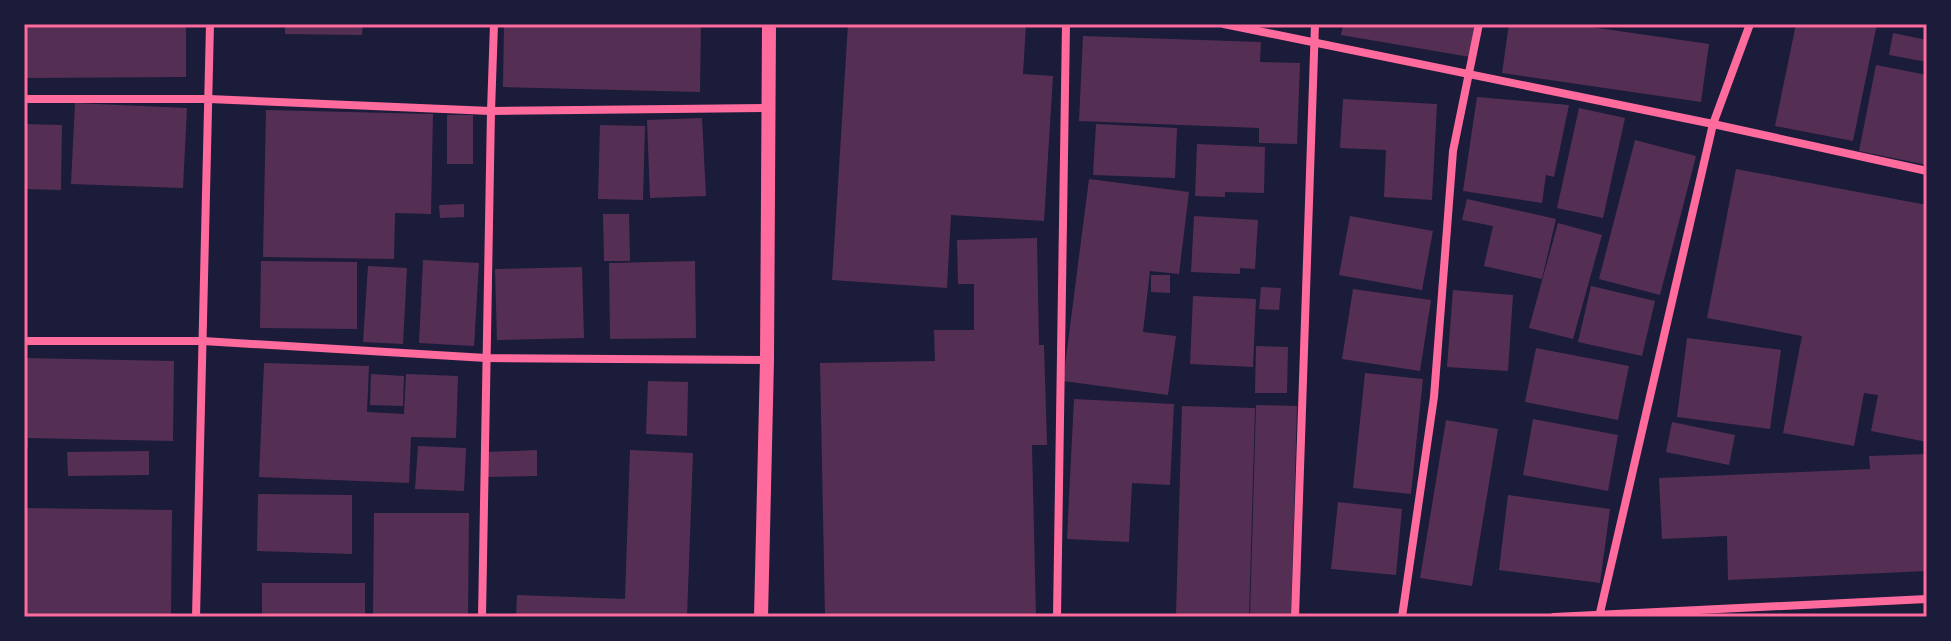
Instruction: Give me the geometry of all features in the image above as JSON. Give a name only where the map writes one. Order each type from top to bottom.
[{"type":"street","points":[[196,617],[210,24]]},
{"type":"street","points":[[482,617],[494,24]]},
{"type":"street","points":[[761,617],[767,360],[769,24]]},
{"type":"street","points":[[1057,617],[1066,24]]},
{"type":"street","points":[[1224,24],[1927,171]]},
{"type":"street","points":[[1295,617],[1315,24]]},
{"type":"street","points":[[1402,617],[1434,397],[1453,151],[1479,24]]},
{"type":"street","points":[[1600,616],[1713,124],[1750,24]]},
{"type":"street","points":[[24,99],[209,99],[491,111],[767,108]]},
{"type":"street","points":[[24,341],[203,341],[486,358],[767,360]]},
{"type":"street","points":[[1554,617],[1927,599]]},
{"type":"building","points":[[24,24],[186,24],[186,77],[24,78]]},
{"type":"building","points":[[285,24],[363,24],[362,35],[285,34]]},
{"type":"building","points":[[504,24],[701,24],[700,92],[503,87]]},
{"type":"building","points":[[848,24],[1026,24],[1023,74],[1053,76],[1044,221],[951,215],[947,288],[832,280]]},
{"type":"building","points":[[1343,24],[1476,24],[1470,57],[1341,35]]},
{"type":"building","points":[[1509,24],[1570,24],[1709,44],[1701,102],[1502,73]]},
{"type":"building","points":[[1796,24],[1877,24],[1853,141],[1775,126]]},
{"type":"building","points":[[1893,33],[1927,40],[1927,62],[1889,55]]},
{"type":"building","points":[[1083,36],[1261,42],[1260,62],[1300,63],[1297,144],[1259,143],[1259,128],[1079,121]]},
{"type":"building","points":[[1876,65],[1927,75],[1927,165],[1859,151]]},
{"type":"building","points":[[1477,97],[1569,105],[1554,177],[1546,175],[1542,203],[1463,191]]},
{"type":"building","points":[[1343,99],[1437,104],[1432,200],[1384,197],[1386,150],[1340,148]]},
{"type":"building","points":[[75,103],[187,108],[183,188],[71,184]]},
{"type":"building","points":[[1579,108],[1625,118],[1603,218],[1557,208]]},
{"type":"building","points":[[266,110],[433,114],[431,214],[395,213],[394,259],[263,257]]},
{"type":"building","points":[[447,115],[473,115],[473,164],[447,164]]},
{"type":"building","points":[[702,118],[706,196],[650,198],[647,120]]},
{"type":"building","points":[[24,124],[62,125],[61,190],[24,189]]},
{"type":"building","points":[[1096,124],[1177,128],[1175,178],[1093,175]]},
{"type":"building","points":[[600,125],[645,126],[643,200],[598,199]]},
{"type":"building","points":[[1635,140],[1696,156],[1660,295],[1599,279]]},
{"type":"building","points":[[1197,144],[1265,147],[1264,193],[1225,192],[1225,197],[1195,196]]},
{"type":"building","points":[[1736,169],[1927,205],[1927,442],[1871,431],[1878,395],[1864,393],[1854,446],[1783,433],[1802,336],[1707,318]]},
{"type":"building","points":[[1089,179],[1189,192],[1179,274],[1150,271],[1143,332],[1176,336],[1168,395],[1063,381]]},
{"type":"building","points":[[1467,199],[1556,219],[1542,279],[1484,266],[1493,226],[1462,220]]},
{"type":"building","points":[[464,204],[464,217],[440,218],[439,205]]},
{"type":"building","points":[[603,214],[629,214],[630,261],[604,261]]},
{"type":"building","points":[[1194,216],[1258,220],[1255,269],[1240,268],[1240,274],[1191,272]]},
{"type":"building","points":[[1350,216],[1433,231],[1422,290],[1339,275]]},
{"type":"building","points":[[1558,223],[1602,235],[1573,339],[1529,328]]},
{"type":"building","points":[[1037,238],[1039,345],[1044,345],[1047,445],[1032,445],[1036,617],[825,617],[820,363],[935,361],[934,330],[974,330],[974,284],[958,284],[957,240]]},
{"type":"building","points":[[423,260],[479,263],[474,346],[419,343]]},
{"type":"building","points":[[261,261],[357,262],[357,329],[260,328]]},
{"type":"building","points":[[695,261],[696,338],[610,339],[609,263]]},
{"type":"building","points":[[368,266],[407,268],[403,344],[363,342]]},
{"type":"building","points":[[582,267],[584,338],[497,340],[495,269]]},
{"type":"building","points":[[1151,275],[1170,275],[1170,293],[1151,292]]},
{"type":"building","points":[[1591,286],[1655,301],[1642,356],[1578,342]]},
{"type":"building","points":[[1261,287],[1281,288],[1279,310],[1259,309]]},
{"type":"building","points":[[1353,289],[1431,300],[1420,371],[1342,359]]},
{"type":"building","points":[[1453,290],[1513,295],[1508,371],[1447,367]]},
{"type":"building","points":[[1193,296],[1256,299],[1253,367],[1190,364]]},
{"type":"building","points":[[1687,338],[1781,350],[1770,429],[1677,417]]},
{"type":"building","points":[[1256,346],[1288,347],[1287,393],[1255,393]]},
{"type":"building","points":[[1536,348],[1629,366],[1618,420],[1525,402]]},
{"type":"building","points":[[24,358],[174,361],[173,441],[28,438],[28,448],[24,448]]},
{"type":"building","points":[[264,363],[369,366],[367,412],[404,414],[406,374],[458,376],[456,438],[411,437],[409,483],[259,477]]},
{"type":"building","points":[[1365,373],[1423,379],[1411,494],[1353,488]]},
{"type":"building","points":[[371,374],[404,376],[403,406],[370,405]]},
{"type":"building","points":[[648,381],[688,382],[687,436],[646,434]]},
{"type":"building","points":[[1074,399],[1174,404],[1170,485],[1132,483],[1129,542],[1067,539]]},
{"type":"building","points":[[1256,405],[1297,406],[1291,617],[1250,617]]},
{"type":"building","points":[[1182,406],[1255,408],[1249,617],[1176,616]]},
{"type":"building","points":[[1533,419],[1618,435],[1608,491],[1523,475]]},
{"type":"building","points":[[1446,420],[1498,429],[1472,586],[1420,578]]},
{"type":"building","points":[[1672,422],[1735,435],[1729,465],[1666,452]]},
{"type":"building","points":[[418,446],[466,448],[464,491],[415,489]]},
{"type":"building","points":[[537,450],[537,476],[488,477],[487,452]]},
{"type":"building","points":[[630,450],[693,453],[687,617],[516,617],[517,595],[625,599]]},
{"type":"building","points":[[149,451],[149,475],[68,476],[67,452]]},
{"type":"building","points":[[1927,454],[1927,571],[1728,580],[1727,536],[1662,539],[1659,478],[1870,469],[1869,456]]},
{"type":"building","points":[[258,494],[352,495],[352,554],[257,551]]},
{"type":"building","points":[[1508,495],[1610,509],[1600,583],[1499,570]]},
{"type":"building","points":[[1338,502],[1402,509],[1396,575],[1331,569]]},
{"type":"building","points":[[24,508],[172,510],[171,617],[24,617]]},
{"type":"building","points":[[374,513],[469,513],[468,617],[373,617]]},
{"type":"building","points":[[262,583],[365,583],[365,617],[262,617]]}]
